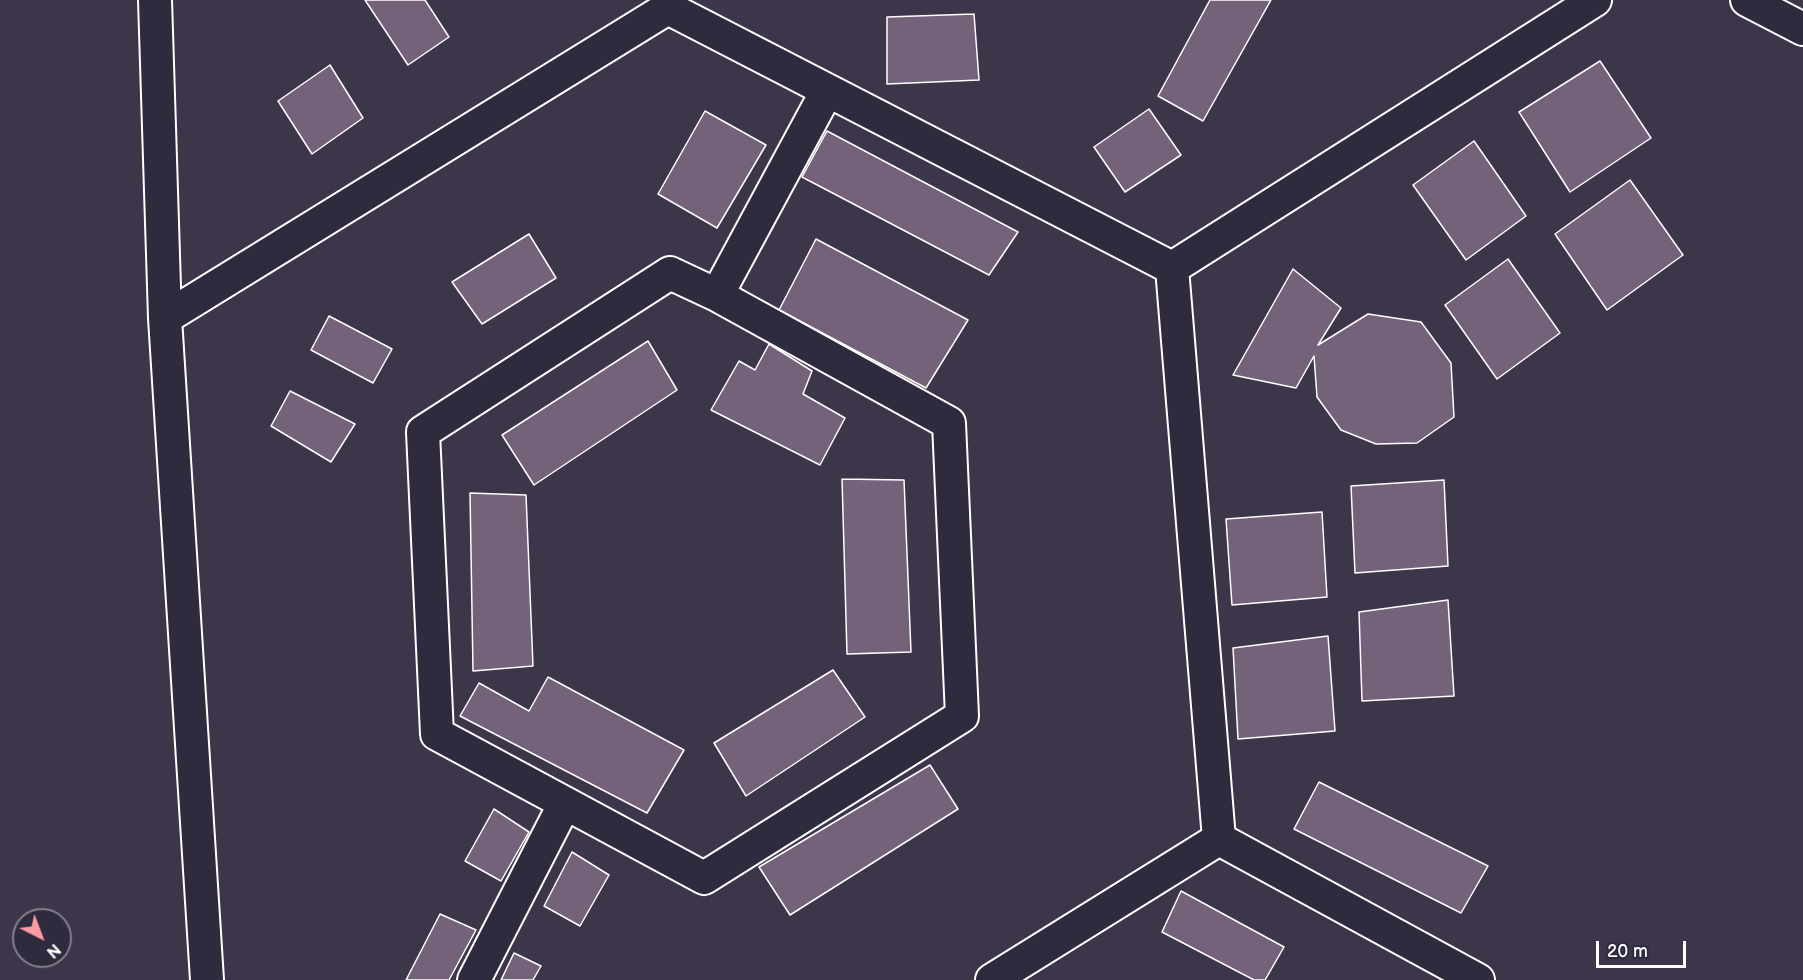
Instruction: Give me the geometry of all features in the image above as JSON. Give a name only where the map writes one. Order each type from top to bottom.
[{"type":"street","points":[[155,0],[165,318],[207,980]]},
{"type":"street","points":[[1172,268],[1595,0]]},
{"type":"street","points":[[1747,0],[1803,29]]},
{"type":"street","points":[[165,318],[668,8],[1172,268]]},
{"type":"street","points":[[717,295],[827,91]]},
{"type":"street","points":[[1172,268],[1219,839]]},
{"type":"street","points":[[670,273],[717,295],[949,423],[962,716],[704,878],[565,803],[437,734],[423,432],[670,273]]},
{"type":"street","points":[[474,980],[565,803]]},
{"type":"street","points":[[992,980],[1219,839]]},
{"type":"street","points":[[1219,839],[1478,980]]},
{"type":"building","points":[[365,0],[425,0],[449,37],[408,65]]},
{"type":"building","points":[[1210,0],[1271,0],[1203,121],[1158,96]]},
{"type":"building","points":[[974,14],[979,80],[887,84],[887,17]]},
{"type":"building","points":[[1600,61],[1651,138],[1570,192],[1519,112]]},
{"type":"building","points":[[330,65],[363,118],[312,154],[278,101]]},
{"type":"building","points":[[1149,109],[1181,155],[1125,192],[1094,147]]},
{"type":"building","points":[[705,111],[766,145],[717,228],[658,194]]},
{"type":"building","points":[[827,131],[1018,232],[989,275],[802,177]]},
{"type":"building","points":[[1474,141],[1526,216],[1466,260],[1413,185]]},
{"type":"building","points":[[1630,180],[1683,255],[1607,310],[1555,234]]},
{"type":"building","points":[[529,234],[556,278],[482,324],[452,282]]},
{"type":"building","points":[[816,239],[968,320],[926,388],[779,310]]},
{"type":"building","points":[[1508,259],[1560,333],[1497,379],[1445,305]]},
{"type":"building","points":[[1293,269],[1341,308],[1318,345],[1368,314],[1421,322],[1451,363],[1454,417],[1417,443],[1376,444],[1341,430],[1317,397],[1314,356],[1296,388],[1233,375]]},
{"type":"building","points":[[329,316],[392,349],[373,383],[311,350]]},
{"type":"building","points":[[648,341],[677,390],[534,485],[502,435]]},
{"type":"building","points":[[769,344],[812,371],[803,394],[845,418],[820,465],[711,410],[739,361],[755,370]]},
{"type":"building","points":[[290,391],[355,424],[331,462],[271,426]]},
{"type":"building","points":[[842,479],[904,480],[911,652],[847,654]]},
{"type":"building","points":[[1444,480],[1448,566],[1355,573],[1351,486]]},
{"type":"building","points":[[470,493],[526,495],[533,666],[473,671]]},
{"type":"building","points":[[1322,512],[1327,597],[1232,605],[1226,519]]},
{"type":"building","points":[[1448,600],[1454,696],[1362,701],[1359,612]]},
{"type":"building","points":[[1328,636],[1335,731],[1238,739],[1233,648]]},
{"type":"building","points":[[833,670],[865,717],[746,796],[714,743]]},
{"type":"building","points":[[548,677],[684,750],[647,813],[460,716],[479,683],[529,711]]},
{"type":"building","points":[[930,765],[958,809],[790,915],[759,867]]},
{"type":"building","points":[[1319,782],[1488,866],[1461,913],[1294,829]]},
{"type":"building","points":[[494,809],[529,832],[501,881],[465,861]]},
{"type":"building","points":[[572,852],[609,875],[580,926],[544,906]]},
{"type":"building","points":[[1181,891],[1284,947],[1265,980],[1254,980],[1162,932]]},
{"type":"building","points":[[440,914],[476,930],[449,980],[406,980]]},
{"type":"building","points":[[514,953],[541,966],[533,980],[501,980]]}]
